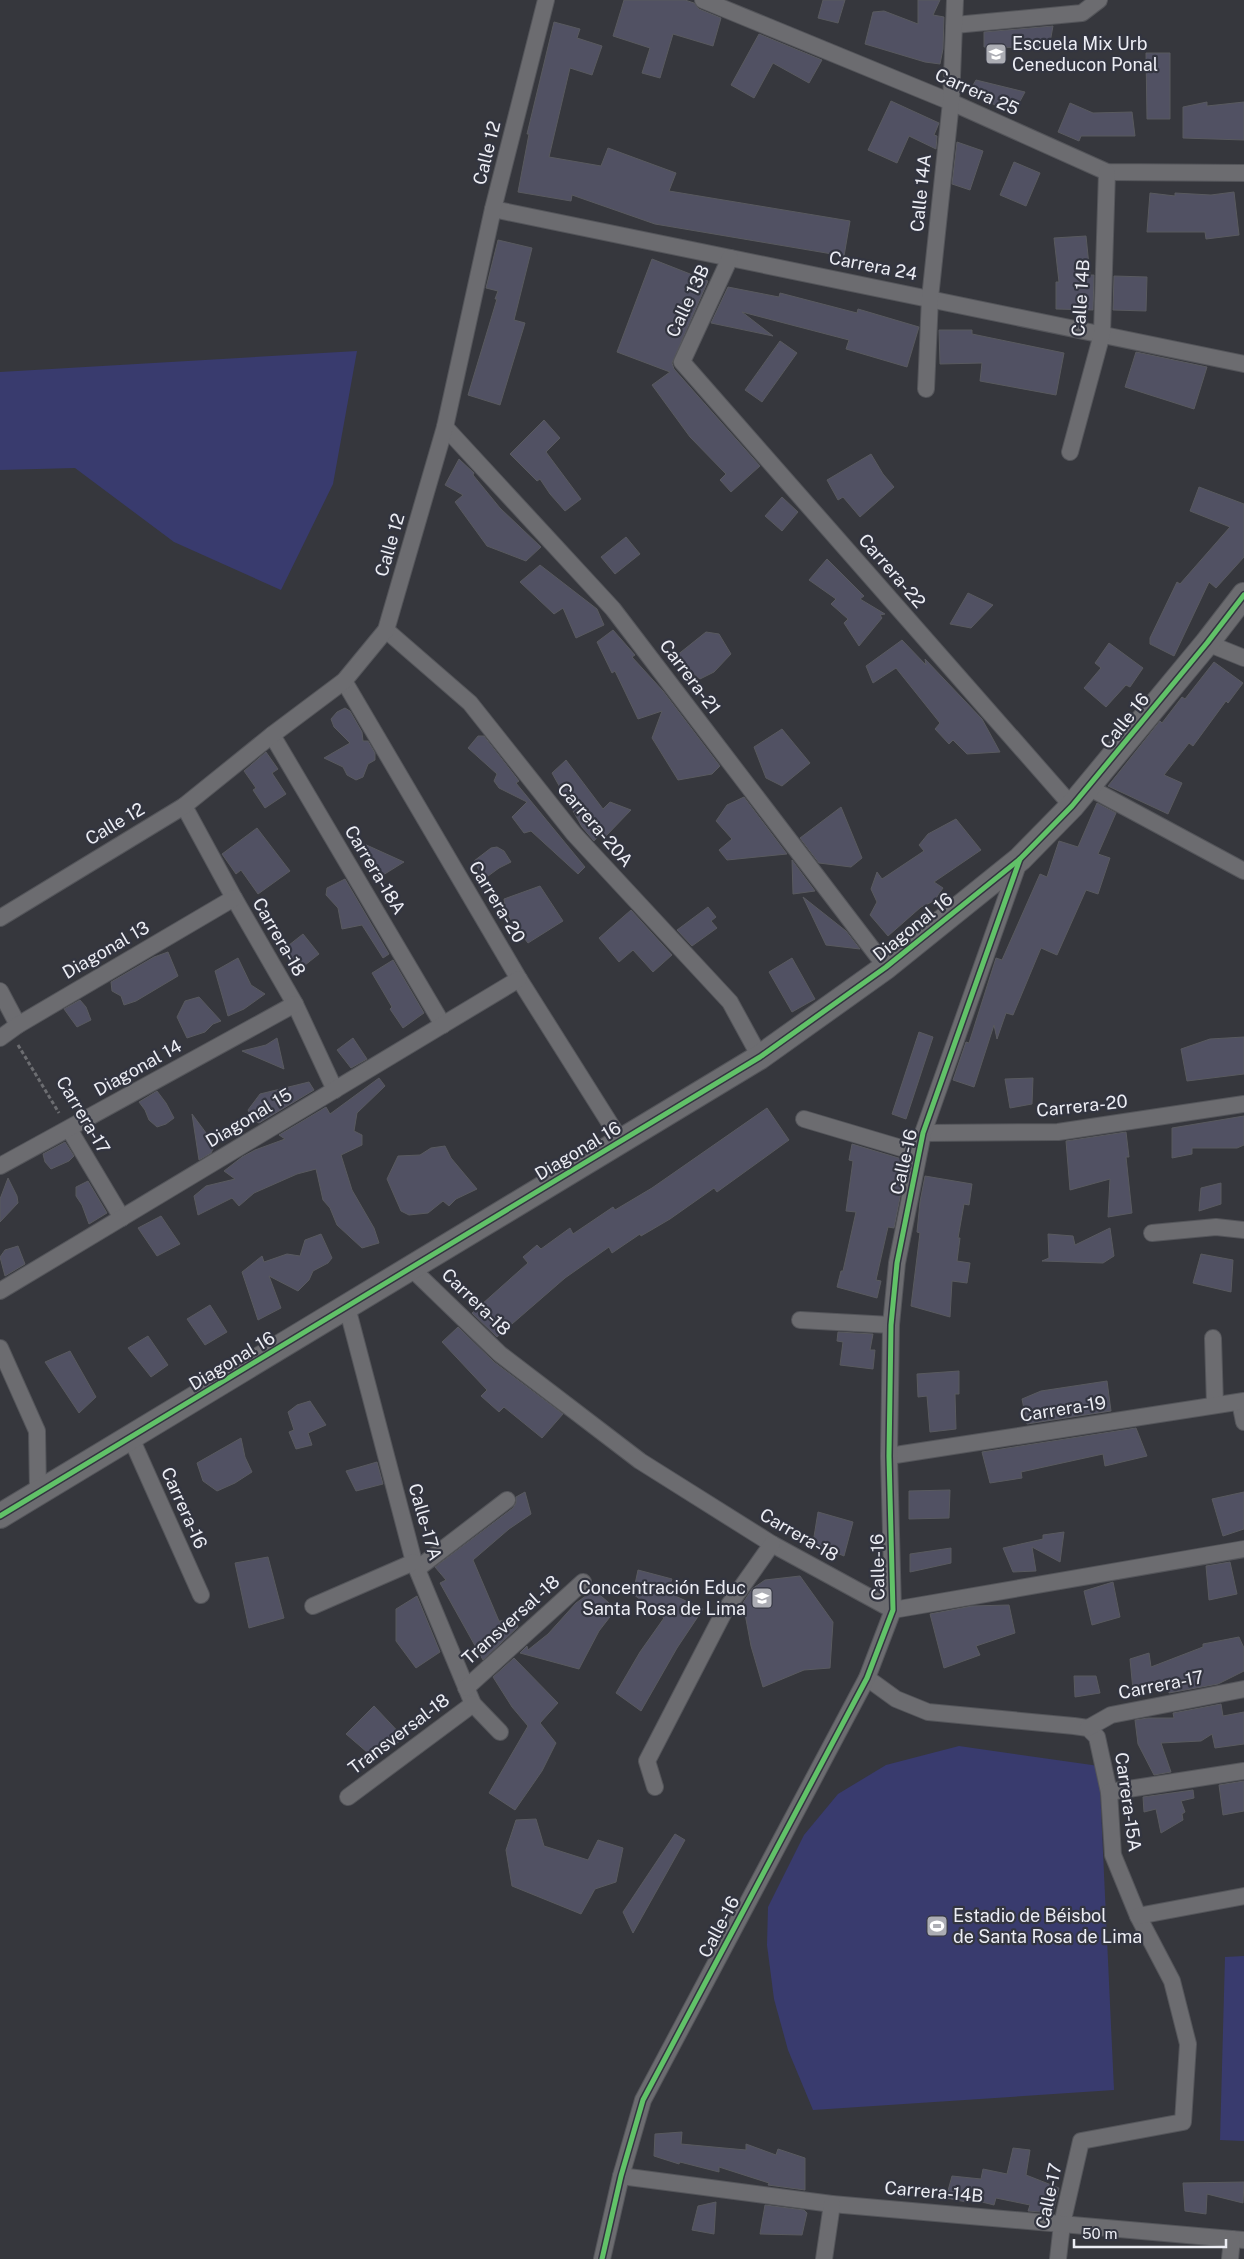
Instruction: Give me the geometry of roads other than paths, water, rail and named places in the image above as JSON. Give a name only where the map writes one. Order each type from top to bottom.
[{"type":"street","name":"Calle 12","points":[[0,918],[184,806],[272,735],[344,681],[386,630],[445,427],[494,209],[546,0]]},
{"type":"street","name":"Carrera 25","points":[[703,0],[951,102],[1107,172],[1244,173]]},
{"type":"street","name":"Calle 14A","points":[[926,389],[930,298],[951,102],[955,0]]},
{"type":"street","points":[[955,25],[1082,13],[1099,0]]},
{"type":"street","name":"Calle 14B","points":[[1070,452],[1102,334],[1107,172]]},
{"type":"street","name":"Carrera 24","points":[[494,209],[1244,364]]},
{"type":"street","name":"Calle 13B","points":[[682,362],[730,258]]},
{"type":"street","name":"Carrera-22","points":[[682,362],[1072,806]]},
{"type":"street","name":"Carrera-21","points":[[445,427],[614,609],[886,967]]},
{"type":"street","name":"Calle 16","points":[[1020,859],[1072,806],[1207,643],[1244,595]]},
{"type":"street","name":"Carrera-20A","points":[[386,630],[470,703],[574,834],[730,1002],[760,1058]]},
{"type":"street","points":[[1207,643],[1244,658]]},
{"type":"street","name":"Carrera-20","points":[[344,681],[520,980],[621,1141]]},
{"type":"street","name":"Carrera-18A","points":[[272,735],[443,1025]]},
{"type":"street","points":[[1088,787],[1244,871]]},
{"type":"street","name":"Carrera-18","points":[[184,806],[295,1004],[336,1090]]},
{"type":"street","name":"Diagonal 16","points":[[0,1516],[760,1058],[886,967],[1020,859]]},
{"type":"street","name":"Calle-16","points":[[602,2259],[621,2176],[642,2100],[867,1678],[893,1610],[889,1456],[891,1325],[896,1263],[923,1133],[1020,859]]},
{"type":"street","name":"Diagonal 13","points":[[9,1032],[234,898]]},
{"type":"street","name":"Diagonal 15","points":[[0,1291],[520,980]]},
{"type":"street","points":[[0,991],[9,1032]]},
{"type":"street","name":"Diagonal 14","points":[[0,1166],[295,1004]]},
{"type":"street","name":"Carrera-20","points":[[923,1133],[1058,1132],[1244,1104]]},
{"type":"street","points":[[804,1119],[918,1153]]},
{"type":"street","name":"Carrera-17","points":[[69,1129],[122,1218]]},
{"type":"street","points":[[1152,1233],[1216,1227],[1244,1230]]},
{"type":"street","name":"Carrera-18","points":[[412,1268],[500,1354],[640,1460],[772,1544],[893,1610]]},
{"type":"street","name":"Calle-17A","points":[[347,1308],[416,1566],[473,1704],[500,1732]]},
{"type":"street","points":[[800,1320],[891,1325]]},
{"type":"street","points":[[1213,1338],[1215,1406]]},
{"type":"street","points":[[0,1348],[37,1431],[38,1492]]},
{"type":"street","points":[[1242,1401],[1244,1422]]},
{"type":"street","name":"Carrera-19","points":[[889,1456],[1242,1401]]},
{"type":"street","name":"Carrera-16","points":[[131,1438],[201,1595]]},
{"type":"street","points":[[313,1606],[416,1566],[506,1500]]},
{"type":"street","points":[[655,1787],[647,1760],[724,1612],[772,1544]]},
{"type":"street","points":[[893,1610],[1244,1549]]},
{"type":"street","name":"Transversal -18","points":[[466,1688],[583,1582]]},
{"type":"street","points":[[867,1678],[896,1699],[928,1712],[1088,1728]]},
{"type":"street","name":"Carrera-17","points":[[1088,1728],[1111,1715],[1244,1689]]},
{"type":"street","name":"Transversal-18","points":[[348,1797],[473,1704]]},
{"type":"street","name":"Carrera-15A","points":[[1081,2141],[1183,2122],[1188,2044],[1172,1981],[1138,1916],[1112,1855],[1109,1792],[1097,1737],[1088,1728]]},
{"type":"street","points":[[1109,1792],[1244,1771]]},
{"type":"street","points":[[1138,1916],[1244,1896]]},
{"type":"street","name":"Calle-17","points":[[1058,2259],[1062,2224],[1081,2141]]},
{"type":"street","name":"Carrera-14B","points":[[621,2176],[832,2204],[1238,2240]]},
{"type":"street","points":[[824,2259],[832,2204]]},
{"type":"street","points":[[1230,2259],[1238,2240]]},
{"type":"place","name":"Escuela Mix Urb Ceneducon Ponal","points":[[996,54]]},
{"type":"place","name":"Concentración Educ Santa Rosa de Lima","points":[[762,1598]]},
{"type":"place","name":"Estadio de Béisbol de Santa Rosa de Lima","points":[[937,1926]]}]
